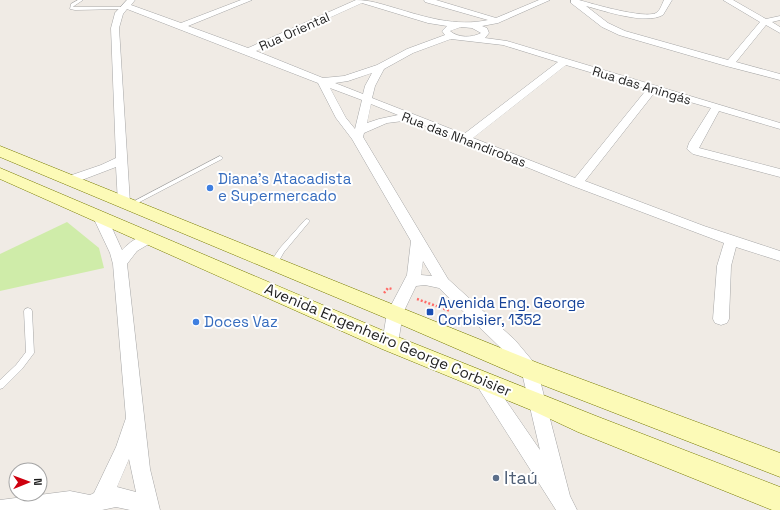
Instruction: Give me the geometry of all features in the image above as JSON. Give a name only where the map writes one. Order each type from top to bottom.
[{"type":"main road","name":"Avenida Engenheiro George Corbisier","points":[[0,150],[530,370],[780,465]]},
{"type":"main road","name":"Avenida Engenheiro George Corbisier","points":[[0,173],[390,343],[587,424],[780,500]]},
{"type":"street","points":[[180,26],[248,0]]},
{"type":"street","points":[[361,0],[432,21],[460,26]]},
{"type":"street","name":"Rua Oriental","points":[[247,52],[361,0]]},
{"type":"street","points":[[428,0],[496,20]]},
{"type":"street","points":[[448,34],[448,28],[473,26],[496,20],[546,0]]},
{"type":"street","points":[[572,1],[647,16],[658,15],[663,11],[668,0]]},
{"type":"street","points":[[727,0],[780,30]]},
{"type":"street","points":[[572,1],[605,25],[622,33],[780,77]]},
{"type":"street","name":"Rua das Nhandirobas","points":[[126,4],[577,183],[731,241],[780,256]]},
{"type":"street","points":[[126,4],[116,20],[121,160],[127,204]]},
{"type":"street","points":[[116,20],[151,14]]},
{"type":"street","points":[[729,64],[764,22],[780,18]]},
{"type":"street","points":[[466,38],[477,38],[483,36],[485,31],[496,20]]},
{"type":"street","points":[[432,21],[448,34]]},
{"type":"street","name":"Rua das Aningás","points":[[473,26],[485,31],[504,43]]},
{"type":"street","points":[[448,34],[410,51],[380,67],[354,77],[322,81],[343,123],[349,131],[358,134],[443,283],[509,345],[530,370],[539,403],[550,458],[564,504]]},
{"type":"street","name":"Rua das Aningás","points":[[448,34],[504,43],[780,126]]},
{"type":"street","points":[[464,139],[565,61]]},
{"type":"street","points":[[358,134],[373,79],[380,67]]},
{"type":"street","points":[[577,183],[653,88]]},
{"type":"street","points":[[716,108],[693,149],[701,154],[780,172]]},
{"type":"street","points":[[358,134],[378,122],[392,119],[412,118]]},
{"type":"street","points":[[70,180],[105,168],[121,160]]},
{"type":"street","points":[[100,216],[117,253],[120,264],[140,469],[150,510]]},
{"type":"street","points":[[120,264],[131,248],[150,238]]},
{"type":"street","points":[[390,343],[395,313],[412,281],[416,268],[418,241]]},
{"type":"street","points":[[721,319],[724,266],[731,241]]},
{"type":"street","points":[[412,281],[425,280],[443,283]]},
{"type":"street","points":[[483,381],[564,504]]},
{"type":"street","points":[[93,505],[125,448],[134,417]]},
{"type":"street","points":[[0,510],[70,501],[93,505],[111,497],[128,498],[137,502],[147,510]]},
{"type":"lane","points":[[81,0],[72,5],[70,8],[75,9],[126,4]]},
{"type":"lane","points":[[127,204],[220,158]]},
{"type":"lane","points":[[274,264],[282,250],[307,221]]},
{"type":"lane","points":[[0,385],[19,367],[30,353],[28,311]]},
{"type":"green space","points":[[67,222],[99,248],[104,268],[0,291],[0,254]]},
{"type":"place","name":"Diana's Atacadista e Supermercado","points":[[210,188]]},
{"type":"place","name":"Avenida Eng. George Corbisier, 1352","points":[[430,312]]},
{"type":"place","name":"Doces Vaz","points":[[196,322]]},
{"type":"place","name":"Itaú","points":[[496,478]]}]
